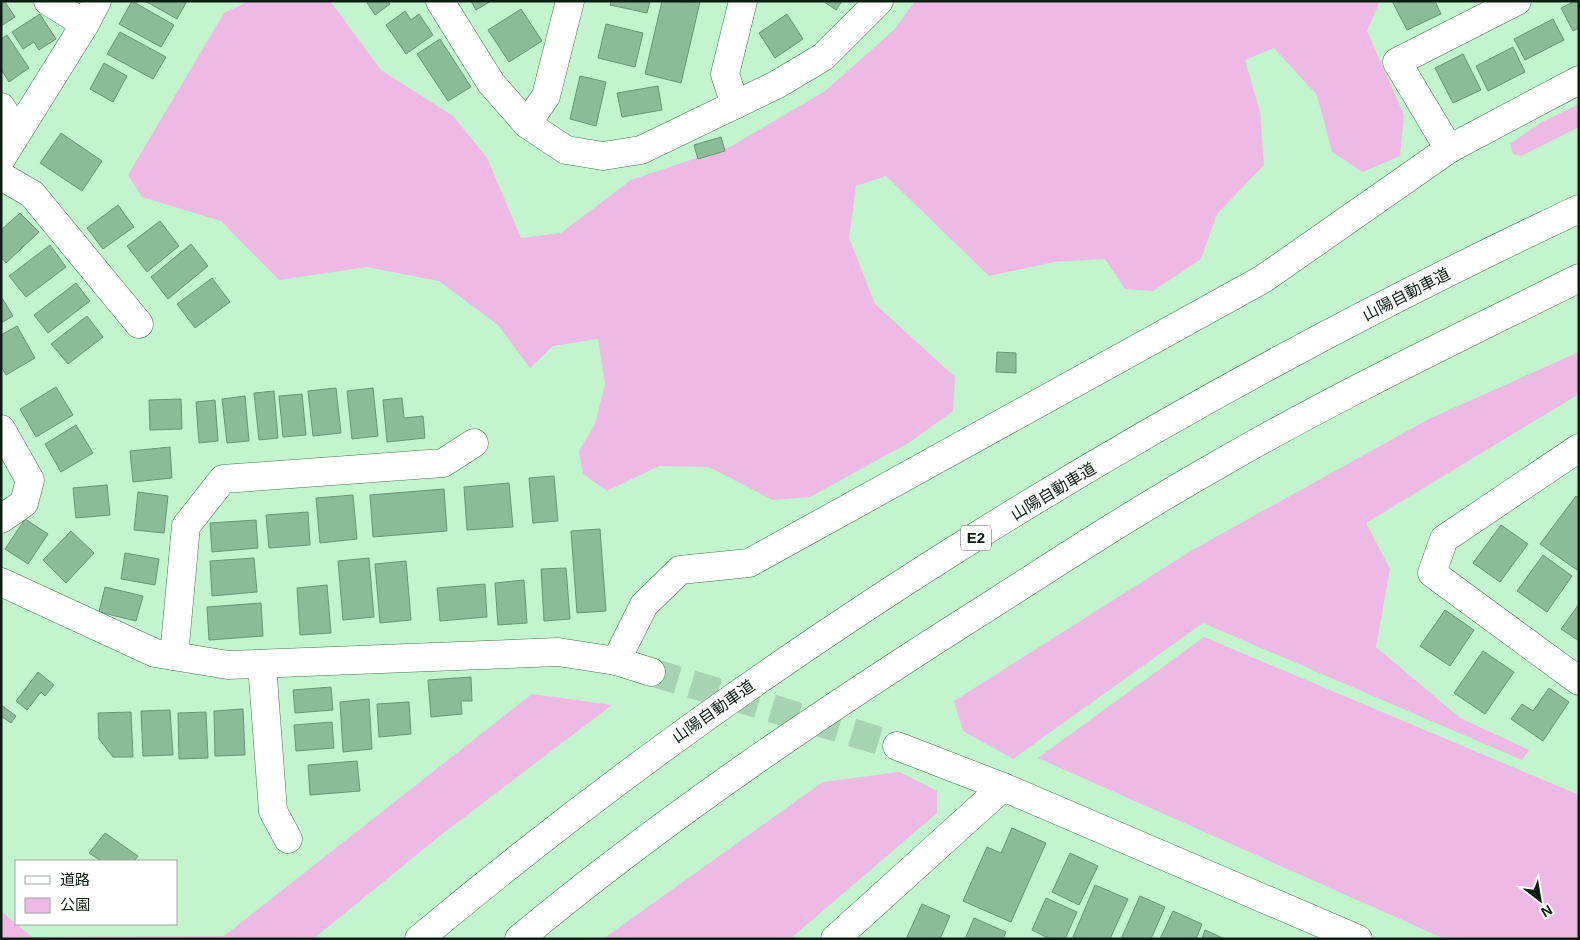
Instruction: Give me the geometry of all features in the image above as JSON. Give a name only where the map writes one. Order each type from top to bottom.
[{"type":"main road","points":[[1,159],[91,13],[48,1]]},
{"type":"main road","points":[[440,1],[491,83],[527,124],[566,150],[603,156],[641,150],[776,85],[823,57],[879,1]]},
{"type":"main road","points":[[527,124],[546,96],[570,1]]},
{"type":"main road","points":[[735,105],[725,74],[743,1]]},
{"type":"main road","points":[[1449,149],[1397,62],[1517,1]]},
{"type":"main road","points":[[616,661],[644,605],[680,570],[749,563],[1263,279],[1449,149],[1579,80]]},
{"type":"main road","points":[[1,107],[17,132]]},
{"type":"main road","points":[[1,176],[32,194],[139,324]]},
{"type":"main road","name":"山陽自動車道","points":[[419,939],[510,863],[674,738],[845,621],[1019,510],[1196,406],[1375,309],[1579,209]]},
{"type":"main road","points":[[519,939],[710,791],[878,676],[1051,566],[1221,462],[1406,364],[1579,278]]},
{"type":"main road","points":[[1,430],[30,480],[24,503],[1,519]]},
{"type":"main road","points":[[174,656],[186,526],[223,479],[443,463],[474,443]]},
{"type":"main road","points":[[1579,448],[1444,539],[1432,573],[1579,681]]},
{"type":"main road","points":[[1,582],[156,653],[228,666],[558,652],[616,661],[651,672]]},
{"type":"main road","points":[[262,664],[273,811],[288,839]]},
{"type":"main road","points":[[898,746],[1003,787],[1358,939]]},
{"type":"main road","points":[[850,934],[1003,787]]},
{"type":"green space","points":[[249,1],[330,1],[381,70],[453,116],[487,158],[521,238],[561,233],[631,180],[732,146],[825,91],[894,30],[915,1],[1380,1],[1367,31],[1404,115],[1400,156],[1363,172],[1332,152],[1317,95],[1274,48],[1245,60],[1260,112],[1264,165],[1217,214],[1201,259],[1153,291],[1125,289],[1105,259],[1054,262],[989,276],[886,176],[856,186],[849,238],[875,304],[955,377],[953,411],[910,442],[810,497],[773,500],[709,467],[659,466],[607,491],[583,474],[579,451],[595,424],[605,384],[598,339],[553,346],[530,368],[498,325],[439,281],[367,267],[279,280],[221,221],[142,197],[128,175],[224,13]]},
{"type":"green space","points":[[1579,104],[1579,127],[1521,156],[1513,154],[1510,144],[1540,123]]},
{"type":"green space","points":[[1579,352],[1579,394],[1366,523],[1390,569],[1376,647],[1460,718],[1529,750],[1522,760],[1203,623],[1013,759],[963,731],[954,701],[1194,549],[1429,419]]},
{"type":"green space","points":[[1204,637],[1579,795],[1579,939],[1445,939],[1038,758]]},
{"type":"green space","points":[[532,694],[612,705],[446,831],[313,939],[1,939],[1,911],[15,923],[15,925],[18,925],[32,937],[224,936]]},
{"type":"green space","points":[[899,772],[937,791],[937,813],[790,939],[603,939],[823,782]]},
{"type":"building","points":[[132,1],[174,25],[161,47],[119,24]]},
{"type":"building","points":[[145,1],[187,1],[177,19]]},
{"type":"building","points":[[366,1],[388,1],[390,4],[375,15]]},
{"type":"building","points":[[471,1],[491,1],[476,10]]},
{"type":"building","points":[[611,1],[650,1],[647,13],[610,5]]},
{"type":"building","points":[[662,1],[700,2],[681,83],[645,74]]},
{"type":"building","points":[[823,1],[842,1],[836,10]]},
{"type":"building","points":[[1392,1],[1435,1],[1441,14],[1407,30]]},
{"type":"building","points":[[1579,1],[1579,28],[1573,31],[1561,8]]},
{"type":"building","points":[[5,2],[15,17],[1,26],[1,5]]},
{"type":"building","points":[[521,9],[542,41],[509,62],[488,30]]},
{"type":"building","points":[[405,11],[411,20],[419,14],[433,35],[406,54],[386,25]]},
{"type":"building","points":[[40,14],[56,39],[39,50],[34,42],[23,49],[12,32]]},
{"type":"building","points":[[787,14],[803,39],[775,58],[759,33]]},
{"type":"building","points":[[1553,19],[1564,40],[1525,60],[1514,39]]},
{"type":"building","points":[[606,24],[643,33],[635,67],[598,58]]},
{"type":"building","points":[[120,32],[166,57],[153,79],[107,54]]},
{"type":"building","points":[[7,35],[29,68],[9,82],[1,69],[1,39]]},
{"type":"building","points":[[440,39],[471,87],[448,101],[417,54]]},
{"type":"building","points":[[1513,47],[1525,72],[1488,91],[1476,66]]},
{"type":"building","points":[[1463,54],[1481,90],[1453,103],[1435,68]]},
{"type":"building","points":[[104,63],[127,76],[113,102],[90,89]]},
{"type":"building","points":[[580,76],[606,82],[596,126],[570,119]]},
{"type":"building","points":[[658,86],[662,110],[622,117],[617,93]]},
{"type":"building","points":[[61,133],[102,161],[82,191],[40,163]]},
{"type":"building","points":[[721,137],[725,151],[698,159],[694,145]]},
{"type":"building","points":[[118,205],[134,227],[103,249],[87,228]]},
{"type":"building","points":[[20,213],[39,232],[6,263],[1,257],[1,230]]},
{"type":"building","points":[[160,221],[179,246],[147,272],[127,246]]},
{"type":"building","points":[[191,244],[208,266],[168,299],[151,277]]},
{"type":"building","points":[[50,245],[66,267],[26,297],[9,276]]},
{"type":"building","points":[[212,278],[230,302],[195,328],[177,304]]},
{"type":"building","points":[[76,283],[90,301],[48,333],[34,315]]},
{"type":"building","points":[[1,299],[13,316],[1,323]]},
{"type":"building","points":[[87,316],[103,337],[68,364],[51,344]]},
{"type":"building","points":[[17,326],[35,358],[6,375],[1,366],[1,335]]},
{"type":"building","points":[[997,352],[1016,353],[1016,373],[996,372]]},
{"type":"building","points":[[56,387],[73,415],[36,437],[20,409]]},
{"type":"building","points":[[336,388],[341,433],[313,436],[308,391]]},
{"type":"building","points":[[373,388],[378,436],[352,439],[347,391]]},
{"type":"building","points":[[274,391],[278,438],[259,440],[254,393]]},
{"type":"building","points":[[302,394],[306,435],[283,437],[279,396]]},
{"type":"building","points":[[245,396],[249,441],[227,443],[222,399]]},
{"type":"building","points":[[402,398],[404,418],[423,416],[425,438],[387,442],[383,400]]},
{"type":"building","points":[[181,399],[182,429],[150,430],[149,400]]},
{"type":"building","points":[[215,400],[218,441],[199,443],[196,402]]},
{"type":"building","points":[[76,425],[93,453],[61,472],[45,444]]},
{"type":"building","points":[[170,447],[172,478],[133,482],[130,451]]},
{"type":"building","points":[[554,476],[558,521],[533,523],[529,478]]},
{"type":"building","points":[[509,483],[513,527],[467,530],[464,487]]},
{"type":"building","points":[[107,485],[110,515],[76,518],[73,488]]},
{"type":"building","points":[[444,489],[447,531],[373,537],[370,495]]},
{"type":"building","points":[[138,492],[168,496],[164,533],[134,530]]},
{"type":"building","points":[[353,495],[357,539],[320,543],[316,498]]},
{"type":"building","points":[[1576,496],[1579,498],[1579,568],[1577,570],[1540,544]]},
{"type":"building","points":[[308,512],[310,545],[269,548],[266,515]]},
{"type":"building","points":[[25,519],[48,534],[28,564],[5,549]]},
{"type":"building","points":[[256,520],[258,548],[212,552],[210,523]]},
{"type":"building","points":[[1501,525],[1528,544],[1500,582],[1473,563]]},
{"type":"building","points":[[600,529],[606,611],[577,613],[571,531]]},
{"type":"building","points":[[71,531],[94,553],[66,583],[43,560]]},
{"type":"building","points":[[125,553],[159,559],[155,585],[121,579]]},
{"type":"building","points":[[1543,555],[1572,576],[1547,612],[1517,591]]},
{"type":"building","points":[[254,558],[257,592],[212,596],[210,561]]},
{"type":"building","points":[[369,558],[374,617],[343,620],[338,561]]},
{"type":"building","points":[[406,561],[411,620],[380,623],[375,564]]},
{"type":"building","points":[[566,568],[570,619],[544,621],[541,569]]},
{"type":"building","points":[[524,580],[527,623],[498,625],[495,583]]},
{"type":"building","points":[[485,584],[487,617],[440,621],[437,588]]},
{"type":"building","points":[[327,585],[331,633],[300,635],[297,588]]},
{"type":"building","points":[[105,587],[143,596],[136,621],[99,612]]},
{"type":"building","points":[[261,603],[263,636],[209,640],[207,607]]},
{"type":"building","points":[[1579,604],[1579,641],[1561,629]]},
{"type":"building","points":[[1445,610],[1474,630],[1450,666],[1420,646]]},
{"type":"building","points":[[1483,651],[1514,672],[1485,714],[1454,693]]},
{"type":"building","points":[[38,672],[54,685],[45,696],[41,692],[27,710],[16,701]]},
{"type":"building","points":[[471,677],[472,701],[461,701],[462,714],[431,717],[428,680]]},
{"type":"building","points":[[331,687],[333,710],[295,713],[293,690]]},
{"type":"building","points":[[1549,688],[1569,702],[1543,741],[1511,719],[1522,704],[1533,711]]},
{"type":"building","points":[[369,699],[372,749],[343,752],[340,702]]},
{"type":"building","points":[[409,702],[411,734],[379,737],[377,704]]},
{"type":"building","points":[[1,705],[16,716],[11,723],[1,716]]},
{"type":"building","points":[[243,709],[245,755],[215,756],[214,711]]},
{"type":"building","points":[[170,710],[173,755],[143,756],[141,711]]},
{"type":"building","points":[[131,712],[133,757],[113,757],[99,739],[98,713]]},
{"type":"building","points":[[206,712],[208,758],[179,759],[178,713]]},
{"type":"building","points":[[332,722],[334,748],[296,751],[294,725]]},
{"type":"building","points":[[357,761],[360,791],[310,795],[308,765]]},
{"type":"building","points":[[1012,828],[1046,843],[1011,922],[963,901],[987,847],[1001,853]]},
{"type":"building","points":[[105,833],[138,856],[135,860],[100,860],[89,853]]},
{"type":"building","points":[[1070,853],[1098,866],[1079,905],[1052,892]]},
{"type":"building","points":[[1095,885],[1128,899],[1110,939],[1077,939],[1073,937]]},
{"type":"building","points":[[1140,896],[1165,907],[1151,939],[1121,939]]},
{"type":"building","points":[[1046,898],[1077,912],[1065,939],[1050,939],[1032,930]]},
{"type":"building","points":[[922,904],[950,916],[940,939],[906,939]]},
{"type":"building","points":[[1173,911],[1202,924],[1196,939],[1160,939]]},
{"type":"building","points":[[974,918],[1006,932],[1003,939],[965,939]]},
{"type":"building","points":[[1205,930],[1225,939],[1202,939]]},
{"type":"tunnel","points":[[651,672],[897,746]]}]
